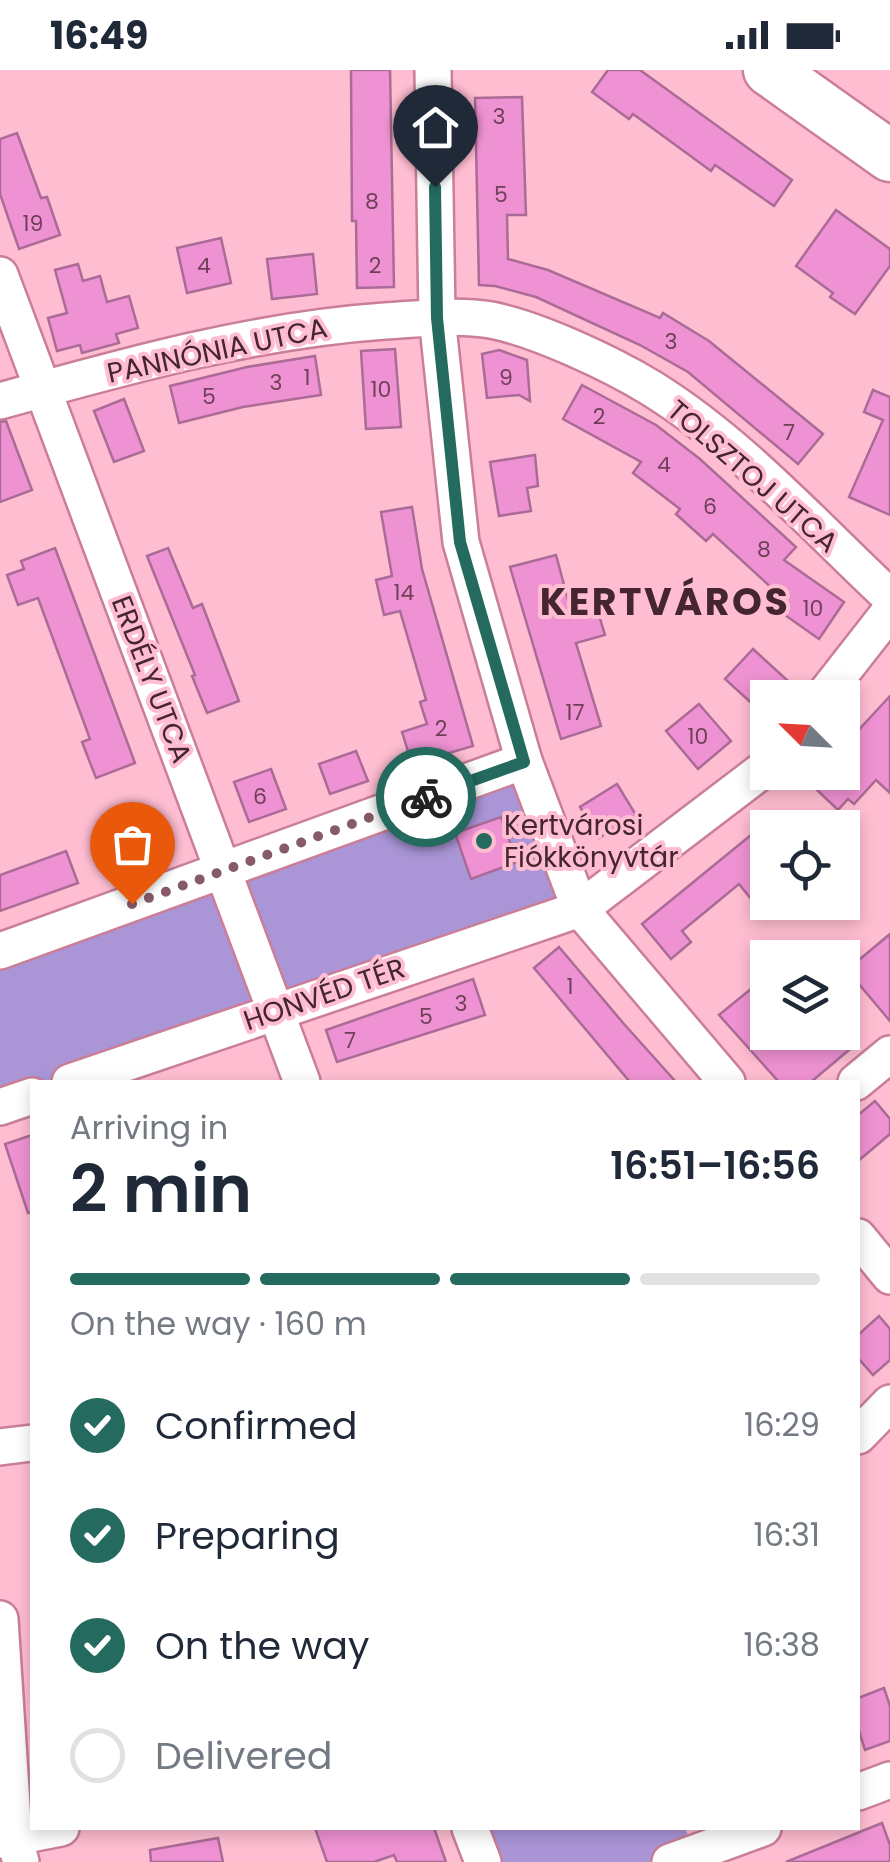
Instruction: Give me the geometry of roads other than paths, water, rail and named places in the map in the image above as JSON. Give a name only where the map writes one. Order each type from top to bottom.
[{"type":"street","points":[[433,70],[437,318],[460,542],[524,762],[580,909],[725,1080]]},
{"type":"street","points":[[769,70],[890,156]]},
{"type":"street","name":"ERDÉLY UTCA","points":[[0,276],[301,1080]]},
{"type":"street","name":"PANNÓNIA UTCA","points":[[0,401],[180,353],[320,326],[437,318]]},
{"type":"street","name":"TOLSZTOJ UTCA","points":[[437,318],[491,320],[556,341],[650,388],[729,447],[890,598]]},
{"type":"street","points":[[836,680],[890,611]]},
{"type":"street","points":[[0,951],[524,762]]},
{"type":"street","name":"HONVÉD TÉR","points":[[76,1080],[580,909],[750,780]]},
{"type":"street","points":[[858,1080],[890,1054]]},
{"type":"street","points":[[0,1107],[30,1097]]},
{"type":"street","points":[[860,1239],[890,1276]]},
{"type":"street","points":[[860,1434],[890,1404]]},
{"type":"street","points":[[0,1447],[30,1444]]},
{"type":"street","points":[[0,1619],[12,1846],[56,1830]]},
{"type":"street","points":[[860,1791],[890,1780]]},
{"type":"street","points":[[471,1830],[484,1862]]},
{"type":"street","points":[[687,1851],[756,1830]]},
{"type":"place","name":"Kertvárosi Fiókkönyvtár","points":[[484,841]]},
{"type":"district","name":"KERTVÁROS","points":[[665,602]]}]
